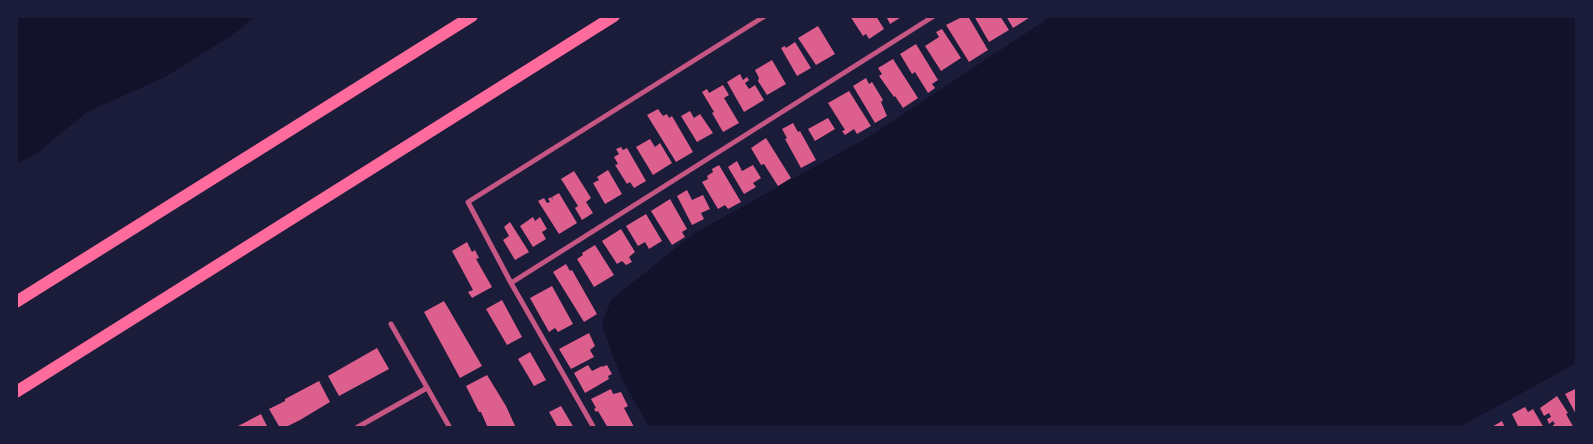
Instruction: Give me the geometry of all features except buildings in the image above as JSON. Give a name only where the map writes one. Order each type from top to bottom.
[{"type":"highway","points":[[16,302],[472,16]]},
{"type":"highway","points":[[16,392],[614,16]]},
{"type":"street","points":[[594,428],[511,283],[468,202],[764,16]]},
{"type":"street","points":[[511,283],[934,16]]},
{"type":"street","points":[[391,324],[450,428]]},
{"type":"street","points":[[356,428],[427,388]]},
{"type":"shaded area","points":[[16,16],[256,16],[232,35],[165,77],[87,112],[37,153],[16,164]]},
{"type":"shaded area","points":[[1052,16],[1577,16],[1577,363],[1457,428],[650,428],[622,380],[602,325],[611,300],[693,234],[870,136]]}]
